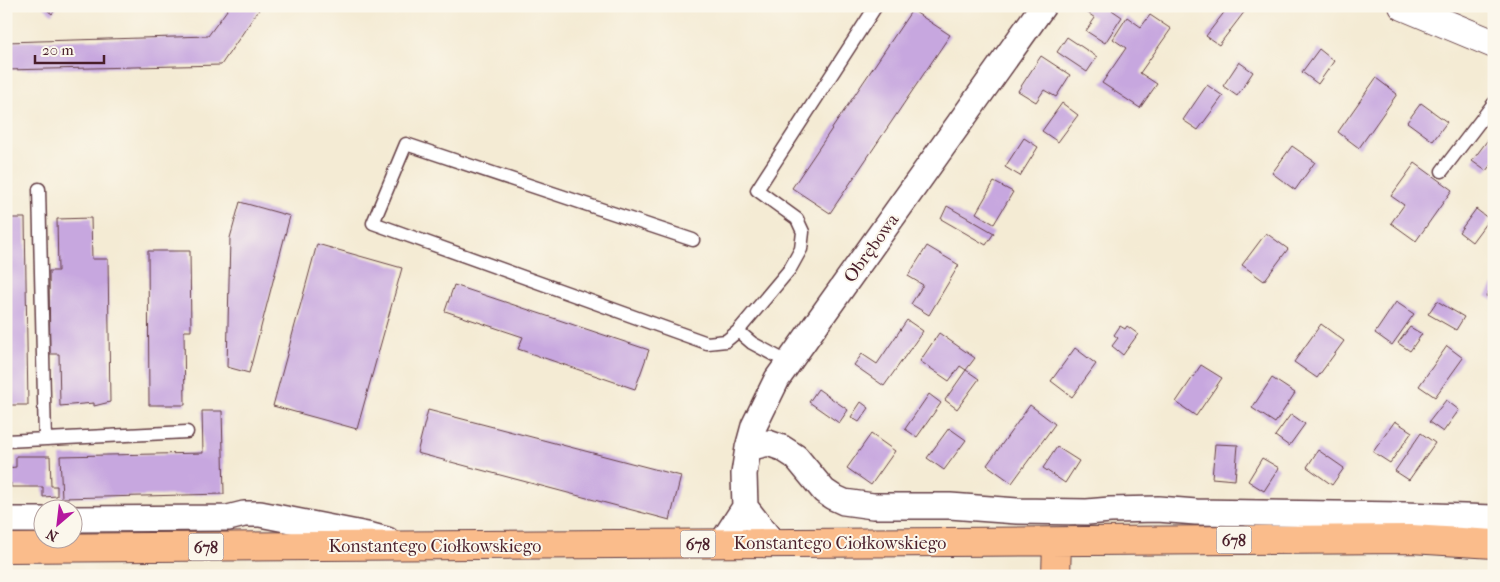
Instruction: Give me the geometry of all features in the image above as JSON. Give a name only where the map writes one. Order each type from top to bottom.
[{"type":"highway","name":"Konstantego Ciołkowskiego","points":[[6,548],[1410,539],[1494,544]]},
{"type":"highway","points":[[1056,576],[1057,542]]},
{"type":"street","name":"Obrębowa","points":[[745,507],[744,474],[748,448],[754,426],[778,379],[1043,6]]},
{"type":"street","points":[[1403,6],[1494,44]]},
{"type":"street","points":[[748,448],[768,443],[782,448],[796,457],[824,491],[833,497],[844,502],[873,506],[950,506],[1018,511],[1087,512],[1158,509],[1196,512],[1494,518]]},
{"type":"street","points":[[721,544],[745,507],[774,544]]},
{"type":"street","points":[[82,519],[228,518],[244,514],[260,514],[372,536],[406,546]]},
{"type":"street","points":[[6,520],[32,520]]},
{"type":"lane","points":[[693,240],[406,144],[373,223],[707,343],[726,341],[738,332],[790,270],[801,249],[803,232],[797,219],[757,190],[876,6]]},
{"type":"lane","points":[[1442,172],[1494,102]]},
{"type":"lane","points":[[39,189],[45,439]]},
{"type":"lane","points":[[738,332],[752,343],[789,363]]},
{"type":"lane","points":[[6,441],[187,432]]},
{"type":"building","points":[[42,6],[58,6],[52,14]]},
{"type":"building","points":[[230,6],[258,6],[260,8],[221,65],[6,70],[6,42],[208,36]]},
{"type":"building","points":[[1078,6],[1106,6],[1122,17],[1105,43],[1086,31],[1095,18]]},
{"type":"building","points":[[1229,6],[1239,6],[1245,11],[1219,45],[1206,36]]},
{"type":"building","points":[[912,10],[950,35],[830,213],[792,188]]},
{"type":"building","points":[[1150,15],[1171,29],[1140,73],[1157,84],[1140,108],[1102,83],[1126,48],[1113,39],[1127,17],[1141,27]]},
{"type":"building","points":[[1067,37],[1097,57],[1087,72],[1057,52]]},
{"type":"building","points":[[1319,49],[1334,61],[1318,84],[1302,72]]},
{"type":"building","points":[[1041,56],[1070,75],[1056,97],[1044,90],[1036,102],[1018,91]]},
{"type":"building","points":[[1239,62],[1253,72],[1237,96],[1223,86]]},
{"type":"building","points":[[1376,78],[1397,94],[1359,148],[1338,132]]},
{"type":"building","points":[[1207,85],[1223,96],[1198,130],[1183,120]]},
{"type":"building","points":[[1062,103],[1078,115],[1058,142],[1042,131]]},
{"type":"building","points":[[1421,103],[1447,122],[1433,141],[1407,122]]},
{"type":"building","points":[[1490,137],[1494,140],[1494,160],[1486,171],[1472,161]]},
{"type":"building","points":[[1024,138],[1038,147],[1020,176],[1005,167]]},
{"type":"building","points":[[1292,146],[1315,162],[1295,190],[1272,173]]},
{"type":"building","points":[[1415,163],[1452,190],[1416,241],[1391,223],[1404,205],[1391,196]]},
{"type":"building","points":[[994,182],[1013,192],[994,224],[976,213]]},
{"type":"building","points":[[240,202],[290,216],[249,373],[227,367],[230,238]]},
{"type":"building","points":[[947,206],[994,233],[986,245],[941,219]]},
{"type":"building","points":[[1476,209],[1489,219],[1472,242],[1459,232]]},
{"type":"building","points":[[6,218],[25,218],[28,405],[6,405]]},
{"type":"building","points":[[91,218],[92,259],[108,259],[110,402],[94,406],[94,403],[60,406],[59,354],[50,354],[49,271],[58,271],[57,219]]},
{"type":"building","points":[[1266,233],[1288,249],[1264,281],[1242,265]]},
{"type":"building","points":[[317,244],[402,268],[357,429],[273,406]]},
{"type":"building","points":[[927,246],[959,265],[929,315],[911,304],[923,285],[908,276]]},
{"type":"building","points":[[148,251],[190,251],[191,331],[184,331],[185,405],[149,405]]},
{"type":"building","points":[[1494,284],[1494,301],[1486,296]]},
{"type":"building","points":[[454,285],[649,350],[635,389],[518,349],[523,337],[445,311]]},
{"type":"building","points":[[1437,301],[1464,317],[1456,330],[1428,314]]},
{"type":"building","points":[[1396,302],[1414,314],[1392,345],[1375,333]]},
{"type":"building","points":[[907,320],[923,331],[884,386],[854,365],[862,354],[877,364]]},
{"type":"building","points":[[1321,324],[1344,341],[1317,378],[1294,362]]},
{"type":"building","points":[[1120,326],[1125,329],[1127,326],[1138,334],[1123,355],[1112,346],[1118,338],[1114,335]]},
{"type":"building","points":[[1410,327],[1422,334],[1410,351],[1398,343]]},
{"type":"building","points":[[939,333],[975,358],[966,370],[960,366],[949,381],[920,361]]},
{"type":"building","points":[[1447,346],[1463,358],[1435,397],[1419,386]]},
{"type":"building","points":[[1075,348],[1096,364],[1072,397],[1051,381]]},
{"type":"building","points":[[1201,365],[1222,378],[1196,416],[1176,402]]},
{"type":"building","points":[[966,370],[979,379],[957,409],[945,400]]},
{"type":"building","points":[[1272,378],[1295,393],[1275,423],[1252,408]]},
{"type":"building","points":[[818,389],[848,410],[839,423],[809,402]]},
{"type":"building","points":[[929,394],[941,403],[917,437],[905,429]]},
{"type":"building","points":[[1446,400],[1459,410],[1443,432],[1429,422]]},
{"type":"building","points":[[861,402],[869,408],[859,422],[851,417]]},
{"type":"building","points":[[1030,405],[1055,424],[1012,483],[987,465]]},
{"type":"building","points":[[428,410],[681,476],[670,520],[417,453]]},
{"type":"building","points":[[202,411],[222,411],[224,494],[62,498],[60,456],[203,453]]},
{"type":"building","points":[[1291,414],[1305,424],[1289,446],[1275,436]]},
{"type":"building","points":[[1395,421],[1412,432],[1390,463],[1373,452]]},
{"type":"building","points":[[949,428],[966,440],[944,470],[927,458]]},
{"type":"building","points":[[1421,433],[1435,443],[1409,480],[1395,471]]},
{"type":"building","points":[[871,434],[895,451],[871,485],[847,468]]},
{"type":"building","points":[[1215,444],[1238,445],[1235,480],[1212,478]]},
{"type":"building","points":[[1057,447],[1079,461],[1065,483],[1043,468]]},
{"type":"building","points":[[1318,450],[1344,468],[1332,485],[1307,467]]},
{"type":"building","points":[[16,456],[50,456],[51,486],[57,486],[57,496],[43,497],[43,487],[11,487],[11,483],[7,483],[7,468],[16,467]]},
{"type":"building","points":[[1262,458],[1279,468],[1264,491],[1248,481]]}]
